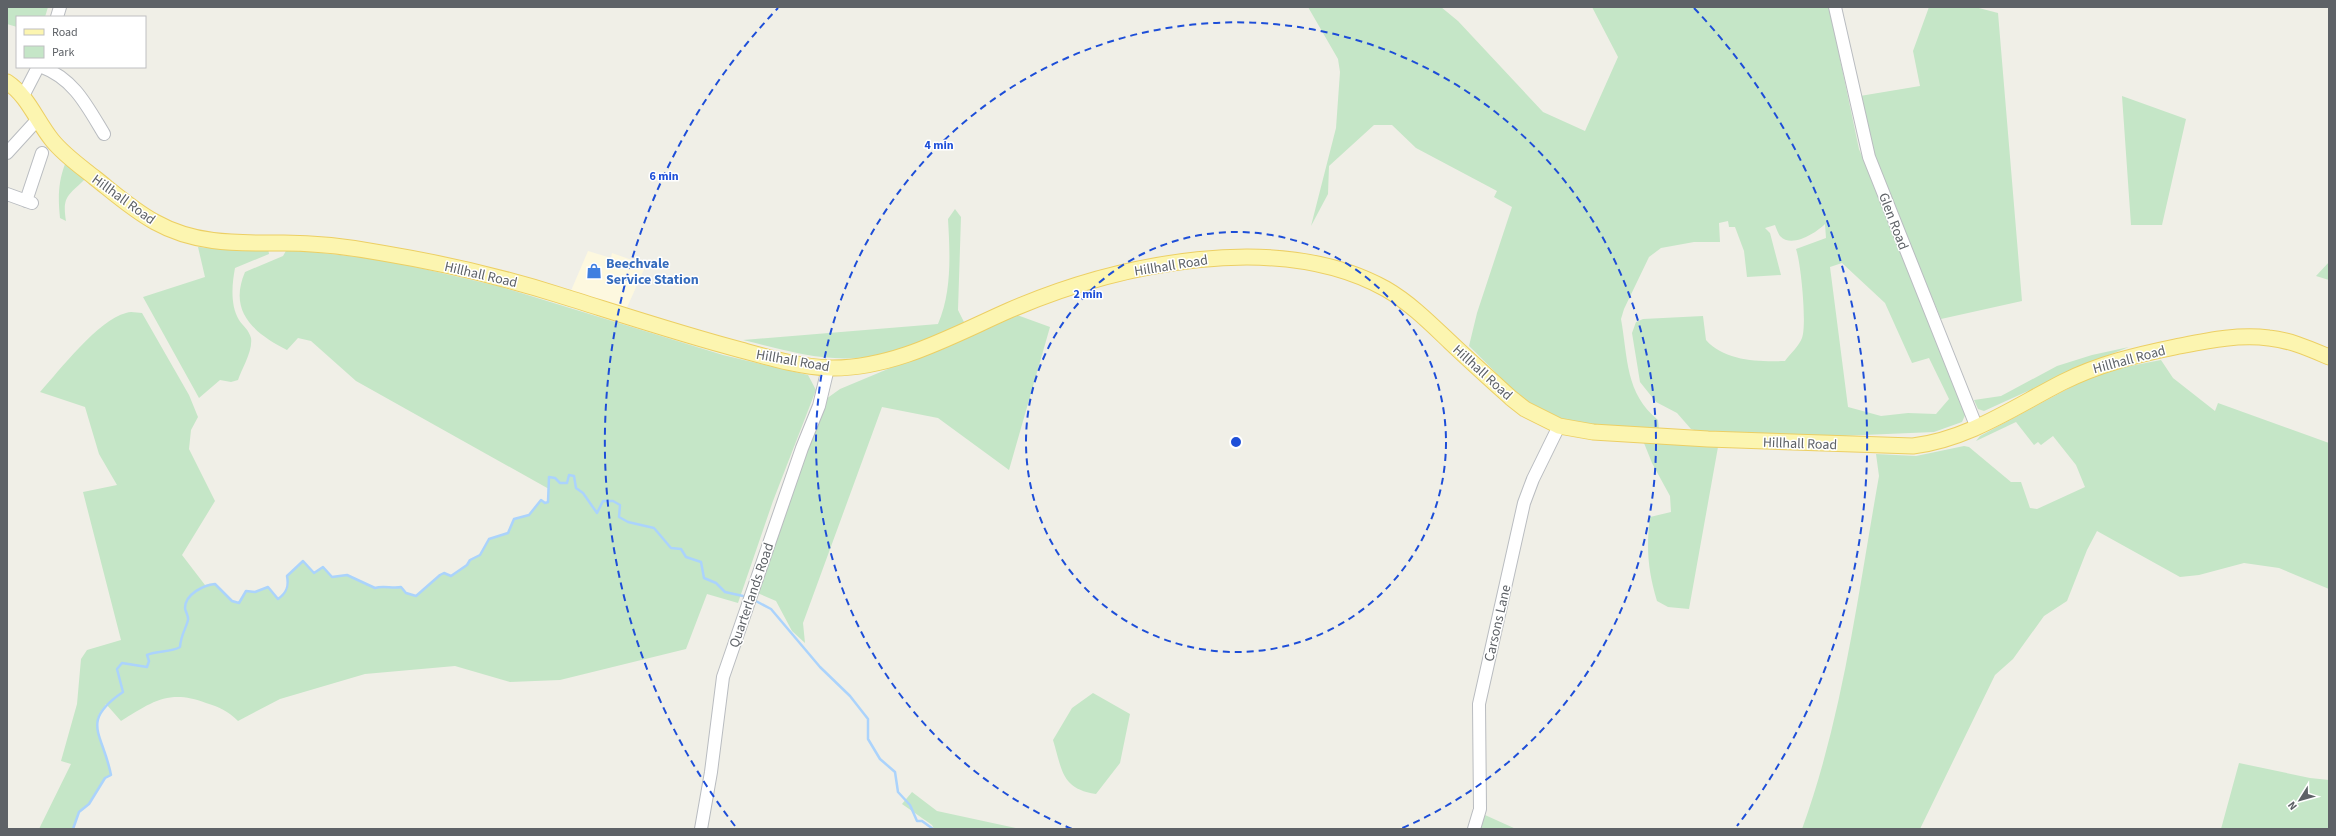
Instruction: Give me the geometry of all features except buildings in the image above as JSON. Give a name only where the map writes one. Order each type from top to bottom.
[{"type":"main road","name":"Hillhall Road","points":[[7,82],[24,96],[50,138],[69,157],[135,210],[174,232],[215,242],[327,245],[382,253],[449,266],[541,290],[690,336],[784,360],[828,368],[854,368],[902,356],[1053,293],[1091,281],[1194,260],[1253,257],[1311,263],[1362,278],[1386,289],[1425,318],[1511,398],[1525,409],[1559,426],[1578,430],[1621,435],[1897,447],[1930,444],[1977,428],[2084,372],[2131,356],[2202,341],[2236,337],[2269,338],[2291,342],[2329,358]]},
{"type":"street","name":"Glen Road","points":[[1835,7],[1870,157],[1977,428]]},
{"type":"street","points":[[24,96],[38,68]]},
{"type":"street","points":[[44,68],[65,79],[87,106],[104,134]]},
{"type":"street","points":[[7,154],[38,119]]},
{"type":"street","points":[[7,194],[29,202],[42,153]]},
{"type":"street","name":"Quarterlands Road","points":[[701,829],[711,772],[723,677],[802,448],[819,406],[828,368]]},
{"type":"street","name":"Carsons Lane","points":[[1474,829],[1480,809],[1479,704],[1524,503],[1533,479],[1559,426]]},
{"type":"shaded area","points":[[588,251],[611,258],[612,253],[646,265],[625,312],[570,293]]},
{"type":"green space","points":[[7,7],[48,7],[45,16],[16,16],[16,27],[7,24]]},
{"type":"green space","points":[[1308,7],[1441,7],[1458,21],[1543,112],[1585,131],[1618,57],[1592,7],[1829,7],[1859,149],[1966,413],[1962,422],[1934,432],[1840,436],[1701,432],[1691,429],[1677,413],[1656,402],[1640,382],[1632,333],[1636,322],[1643,319],[1703,316],[1706,340],[1713,347],[1722,352],[1742,359],[1785,361],[1801,341],[1804,321],[1803,294],[1796,249],[1826,238],[1825,224],[1804,238],[1791,241],[1785,240],[1780,236],[1775,225],[1765,228],[1770,233],[1781,275],[1747,277],[1744,251],[1735,227],[1729,227],[1728,221],[1719,223],[1720,242],[1694,242],[1661,248],[1649,257],[1624,309],[1621,319],[1630,374],[1639,398],[1647,410],[1658,420],[1659,430],[1611,428],[1577,424],[1546,415],[1525,401],[1469,346],[1477,313],[1512,207],[1494,197],[1497,191],[1416,148],[1392,125],[1374,125],[1329,166],[1328,194],[1311,226],[1336,128],[1340,72],[1338,59]],"holes":[[[1842,263],[1885,303],[1912,363],[1929,358],[1949,399],[1936,414],[1908,413],[1881,416],[1848,407],[1830,267]]]},
{"type":"green space","points":[[1929,7],[1975,7],[1998,13],[2022,301],[1941,319],[1876,163],[1860,96],[1920,86],[1913,51]]},
{"type":"green space","points":[[2122,96],[2186,119],[2162,225],[2131,225]]},
{"type":"green space","points":[[65,164],[85,179],[70,193],[66,201],[66,221],[60,218],[59,204],[60,184]]},
{"type":"green space","points":[[955,209],[961,217],[958,310],[965,324],[902,348],[864,357],[829,358],[812,356],[743,340],[938,324],[943,312],[948,286],[948,219]]},
{"type":"green space","points":[[198,247],[237,250],[268,248],[269,254],[235,268],[233,281],[234,308],[239,320],[251,338],[249,354],[238,380],[231,382],[220,380],[199,398],[143,297],[205,277]]},
{"type":"green space","points":[[287,249],[385,260],[498,286],[723,355],[808,375],[816,390],[773,501],[738,603],[707,594],[686,649],[560,680],[510,682],[455,666],[365,674],[280,699],[238,721],[227,712],[219,708],[193,699],[181,697],[152,703],[121,721],[106,704],[99,713],[97,722],[99,736],[111,775],[105,778],[89,804],[79,812],[73,829],[39,829],[71,764],[61,761],[77,704],[81,659],[87,650],[121,640],[83,492],[117,485],[99,454],[85,407],[40,392],[80,347],[104,325],[128,312],[142,313],[189,395],[198,417],[191,430],[189,449],[215,501],[182,555],[205,585],[215,584],[232,601],[239,603],[246,591],[255,592],[268,587],[278,598],[287,589],[287,576],[303,561],[314,573],[323,567],[332,577],[347,575],[375,588],[401,587],[406,593],[416,596],[440,575],[444,573],[451,576],[467,565],[470,560],[480,555],[489,539],[508,533],[514,519],[529,515],[541,500],[545,503],[548,502],[549,489],[356,381],[311,341],[298,338],[287,350],[264,336],[255,328],[247,320],[242,310],[240,299],[241,286],[245,272],[283,256]]},
{"type":"green space","points":[[2329,262],[2329,280],[2316,276]]},
{"type":"green space","points":[[1017,315],[1050,327],[1009,470],[938,418],[882,407],[803,623],[805,643],[792,631],[776,601],[755,592],[826,399],[840,389]]},
{"type":"green space","points":[[2129,347],[2096,360],[1984,411],[1978,409],[1974,400],[2001,396],[2057,366],[2092,355]]},
{"type":"green space","points":[[2161,360],[2173,378],[2215,411],[2218,403],[2329,443],[2329,589],[2279,568],[2244,563],[2199,575],[2180,577],[2097,531],[2087,550],[2067,601],[2044,616],[2013,659],[1995,675],[1920,829],[1802,829],[1828,743],[1848,654],[1879,476],[1876,454],[1916,456],[1964,446],[1969,447],[2011,482],[2021,482],[2030,508],[2037,509],[2085,487],[2076,465],[2053,436],[2041,445],[2038,442],[2034,445],[2016,422],[1976,441],[1980,436],[2088,378],[2110,370]]},
{"type":"green space","points":[[1644,443],[1718,447],[1689,609],[1668,607],[1657,601],[1654,590],[1648,550],[1650,517],[1671,512],[1670,496],[1652,463]]},
{"type":"green space","points":[[1093,693],[1130,714],[1120,763],[1096,794],[1076,788],[1069,782],[1061,769],[1053,740],[1072,708]]},
{"type":"green space","points":[[2239,763],[2310,778],[2329,780],[2329,829],[2221,829]]},
{"type":"green space","points":[[912,792],[937,811],[1020,829],[934,829],[932,825],[902,804]]},
{"type":"green space","points":[[1485,815],[1516,829],[1480,829]]},
{"type":"waterway","points":[[73,829],[79,812],[89,804],[105,778],[111,775],[100,738],[98,720],[101,712],[110,702],[123,692],[117,669],[122,663],[147,667],[149,661],[147,655],[180,647],[181,639],[188,620],[185,608],[188,598],[196,591],[206,586],[215,584],[232,601],[239,603],[246,591],[255,592],[268,587],[278,599],[287,589],[287,576],[303,561],[314,573],[323,567],[332,577],[347,575],[375,588],[401,587],[406,593],[416,596],[440,575],[444,573],[451,576],[467,565],[470,560],[480,555],[489,539],[508,533],[514,519],[529,515],[541,500],[545,503],[548,502],[549,477],[555,478],[560,483],[567,483],[569,475],[574,476],[576,488],[583,493],[597,513],[603,501],[613,501],[620,505],[619,517],[628,522],[654,528],[671,548],[681,549],[686,557],[701,562],[704,578],[716,583],[725,592],[743,596]]},
{"type":"waterway","points":[[754,600],[771,609],[820,667],[850,696],[868,719],[868,739],[880,759],[895,772],[898,792],[910,805],[917,821],[922,821],[933,829]]},
{"type":"place","name":"Beechvale Service Station","points":[[594,271]]}]
